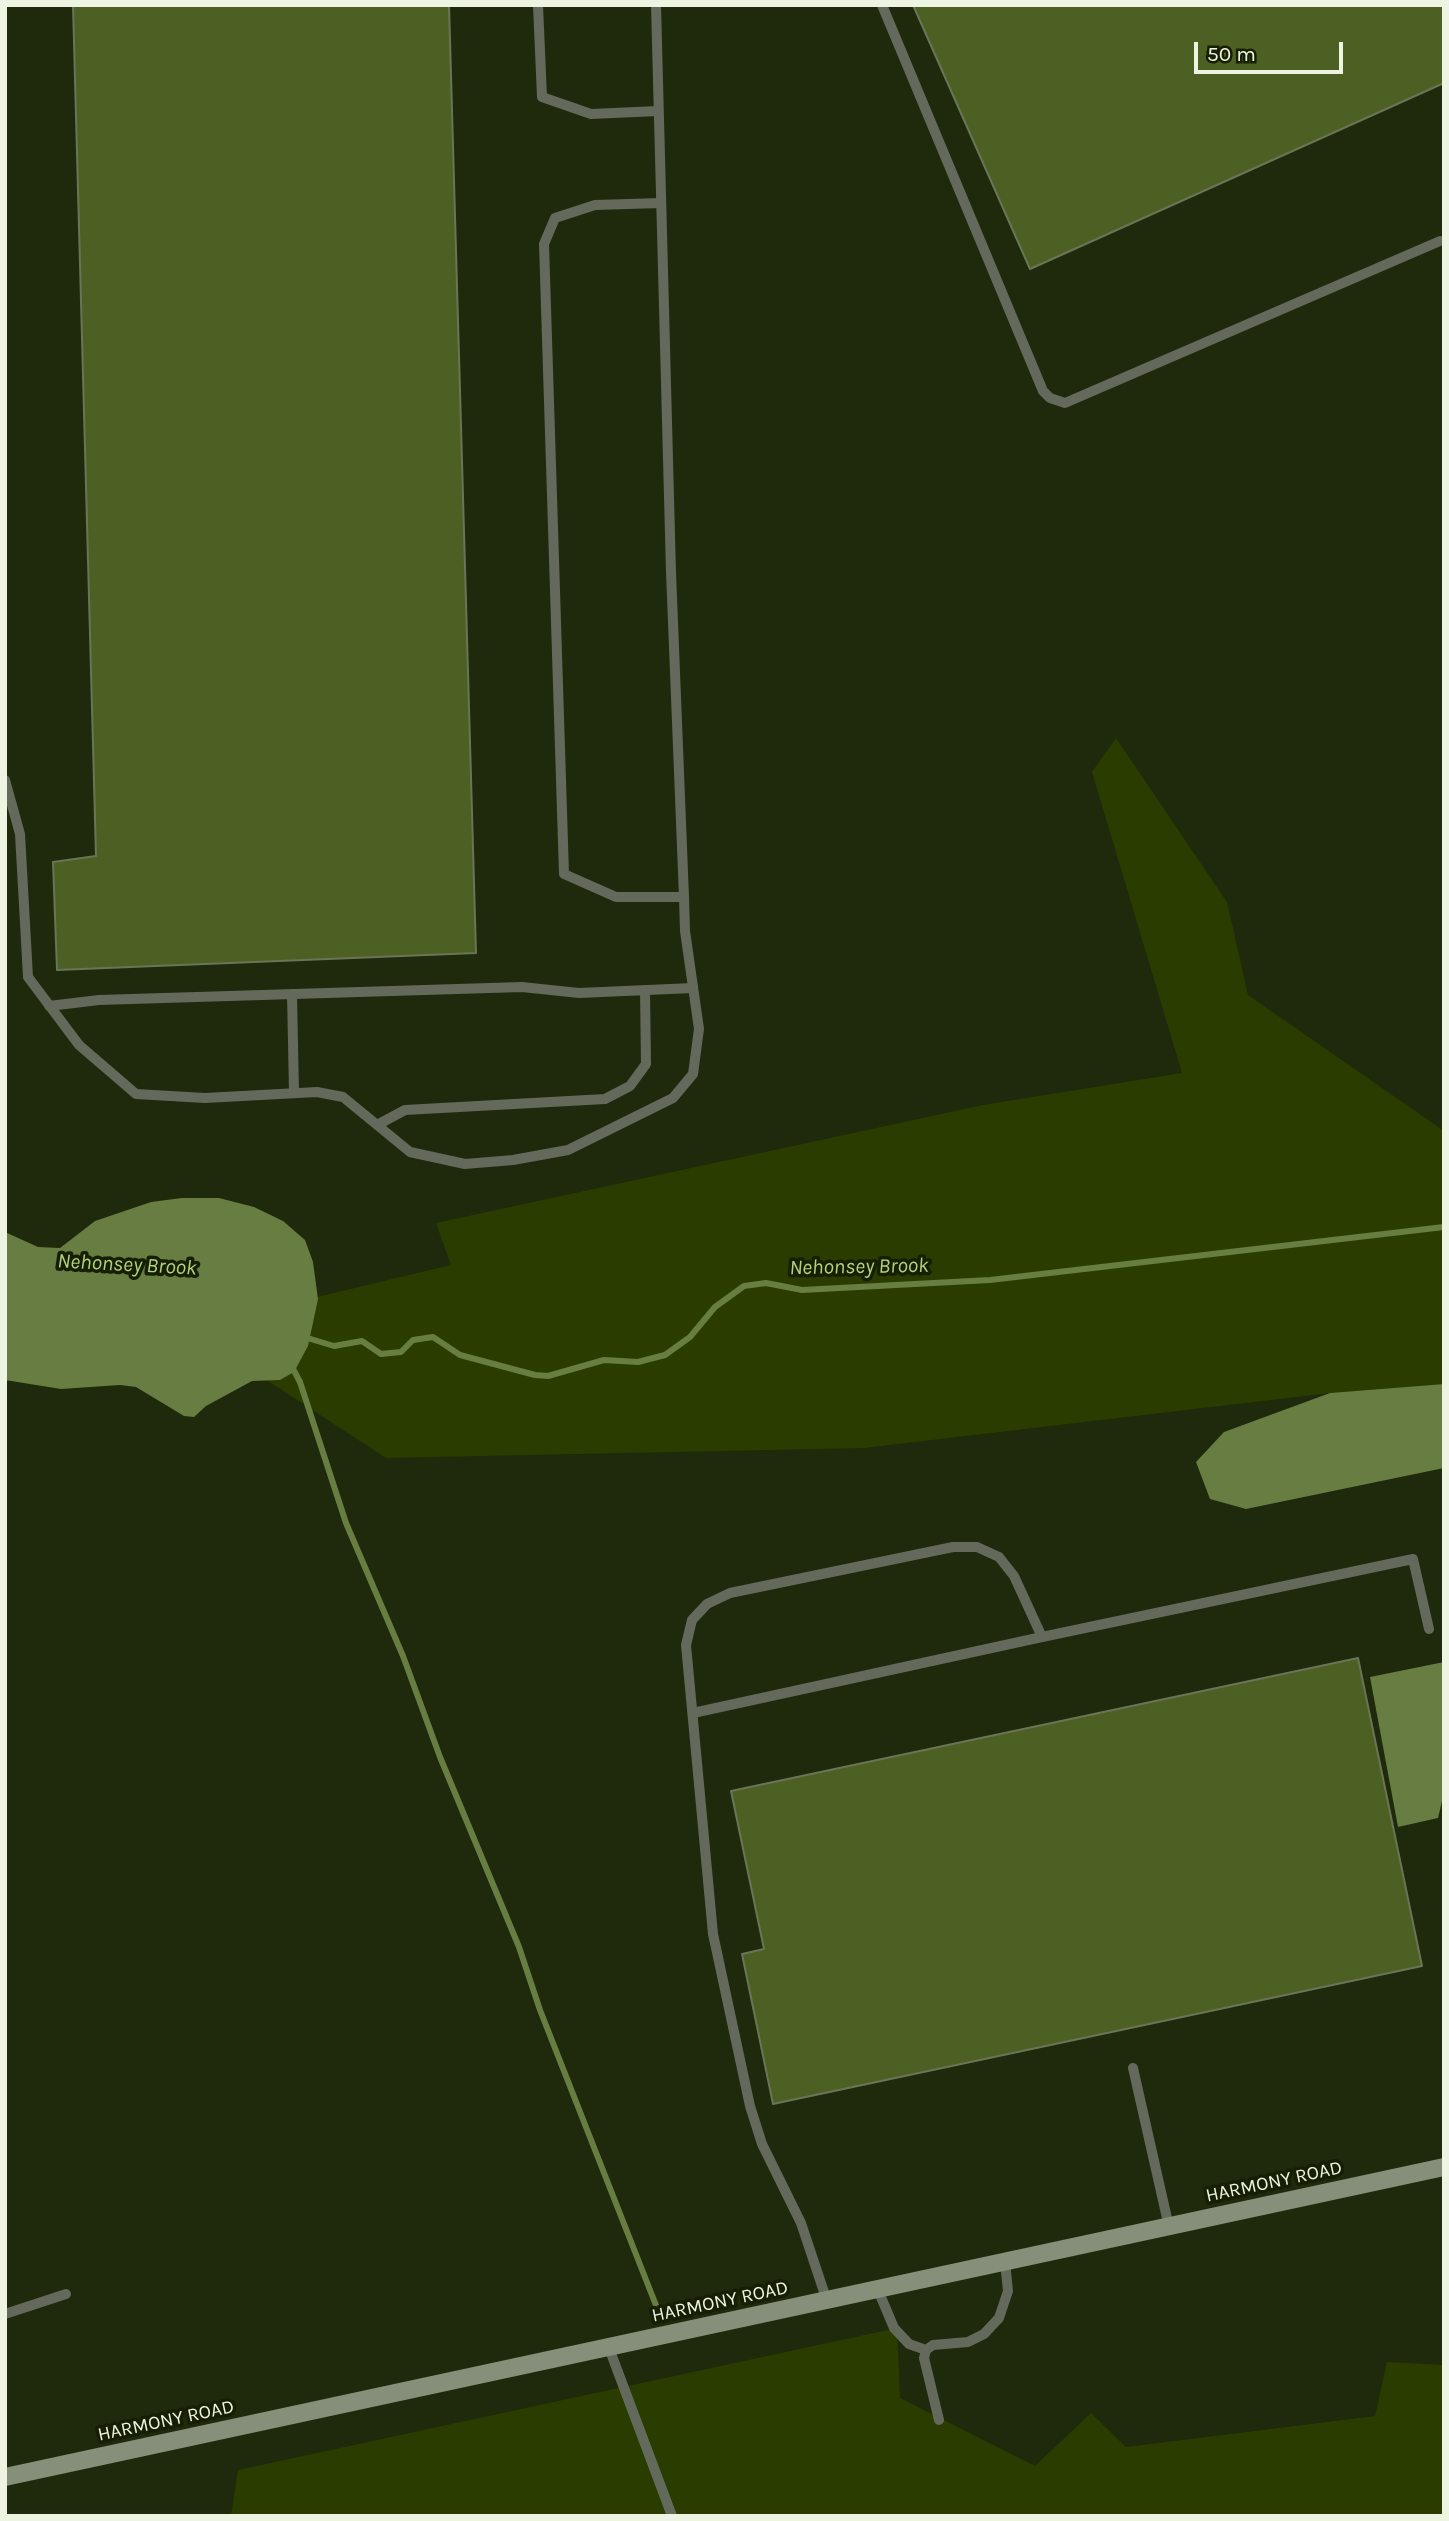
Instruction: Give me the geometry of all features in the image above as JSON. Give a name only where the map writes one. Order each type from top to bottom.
[{"type":"main road","name":"HARMONY ROAD","points":[[5,2477],[1444,2167]]},
{"type":"lane","points":[[538,5],[542,97],[591,114],[659,111]]},
{"type":"lane","points":[[5,780],[20,834],[28,977],[79,1045],[136,1094],[205,1098],[317,1091],[343,1097],[410,1153],[465,1164],[513,1160],[568,1150],[673,1098],[694,1074],[699,1030],[684,897],[656,5]]},
{"type":"lane","points":[[882,5],[1043,391],[1050,398],[1065,403],[1442,240],[1444,255]]},
{"type":"lane","points":[[661,202],[595,205],[555,218],[544,244],[564,874],[616,897],[684,897]]},
{"type":"lane","points":[[49,1006],[99,1000],[522,987],[579,993],[693,988]]},
{"type":"lane","points":[[377,1125],[405,1110],[605,1099],[629,1086],[646,1064],[645,990]]},
{"type":"lane","points":[[292,994],[293,1093]]},
{"type":"lane","points":[[828,2301],[801,2223],[762,2144],[750,2106],[713,1934],[686,1645],[692,1620],[707,1604],[730,1593],[953,1547],[977,1546],[999,1557],[1014,1576],[1042,1637]]},
{"type":"lane","points":[[693,1713],[1413,1559],[1429,1629]]},
{"type":"lane","points":[[1133,2067],[1169,2227]]},
{"type":"lane","points":[[939,2420],[924,2358],[926,2350],[933,2345],[968,2342],[984,2334],[999,2318],[1008,2291],[1005,2262]]},
{"type":"lane","points":[[878,2290],[894,2328],[909,2344],[926,2350]]},
{"type":"lane","points":[[5,2314],[66,2294]]},
{"type":"lane","points":[[609,2348],[672,2516]]},
{"type":"shaded area","points":[[1116,738],[1227,902],[1248,995],[1444,1131],[1444,1384],[1330,1393],[864,1448],[386,1458],[233,1358],[296,1302],[451,1265],[436,1223],[983,1105],[1182,1073],[1092,772]]},
{"type":"shaded area","points":[[897,2328],[900,2398],[1035,2466],[1091,2413],[1126,2447],[1375,2416],[1387,2362],[1444,2365],[1444,2516],[231,2516],[238,2470]]},
{"type":"water","points":[[182,1198],[219,1198],[254,1207],[283,1221],[305,1240],[313,1262],[318,1299],[308,1346],[294,1372],[280,1380],[252,1381],[206,1406],[194,1417],[184,1416],[136,1387],[120,1385],[61,1389],[5,1380],[5,1232],[38,1247],[60,1248],[95,1221],[151,1202]]},
{"type":"water","points":[[1444,1384],[1444,1468],[1246,1509],[1210,1499],[1196,1462],[1224,1432],[1330,1393]]},
{"type":"water","points":[[1444,1662],[1444,1793],[1438,1818],[1398,1827],[1370,1677]]},
{"type":"building","points":[[73,5],[449,5],[476,953],[57,970],[53,862],[96,856]]},
{"type":"building","points":[[913,5],[1444,5],[1444,83],[1030,269]]},
{"type":"building","points":[[1358,1658],[1422,1966],[773,2104],[742,1954],[764,1949],[731,1791]]},
{"type":"waterway","name":"Nehonsey Brook","points":[[304,1337],[334,1346],[362,1341],[381,1354],[401,1352],[413,1340],[433,1337],[460,1355],[548,1376],[604,1360],[638,1362],[665,1355],[690,1337],[715,1307],[744,1286],[766,1283],[802,1290],[990,1280],[1444,1227]]},
{"type":"waterway","points":[[291,1365],[300,1382],[346,1523],[403,1656],[440,1757],[519,1947],[540,2010],[661,2318]]}]
